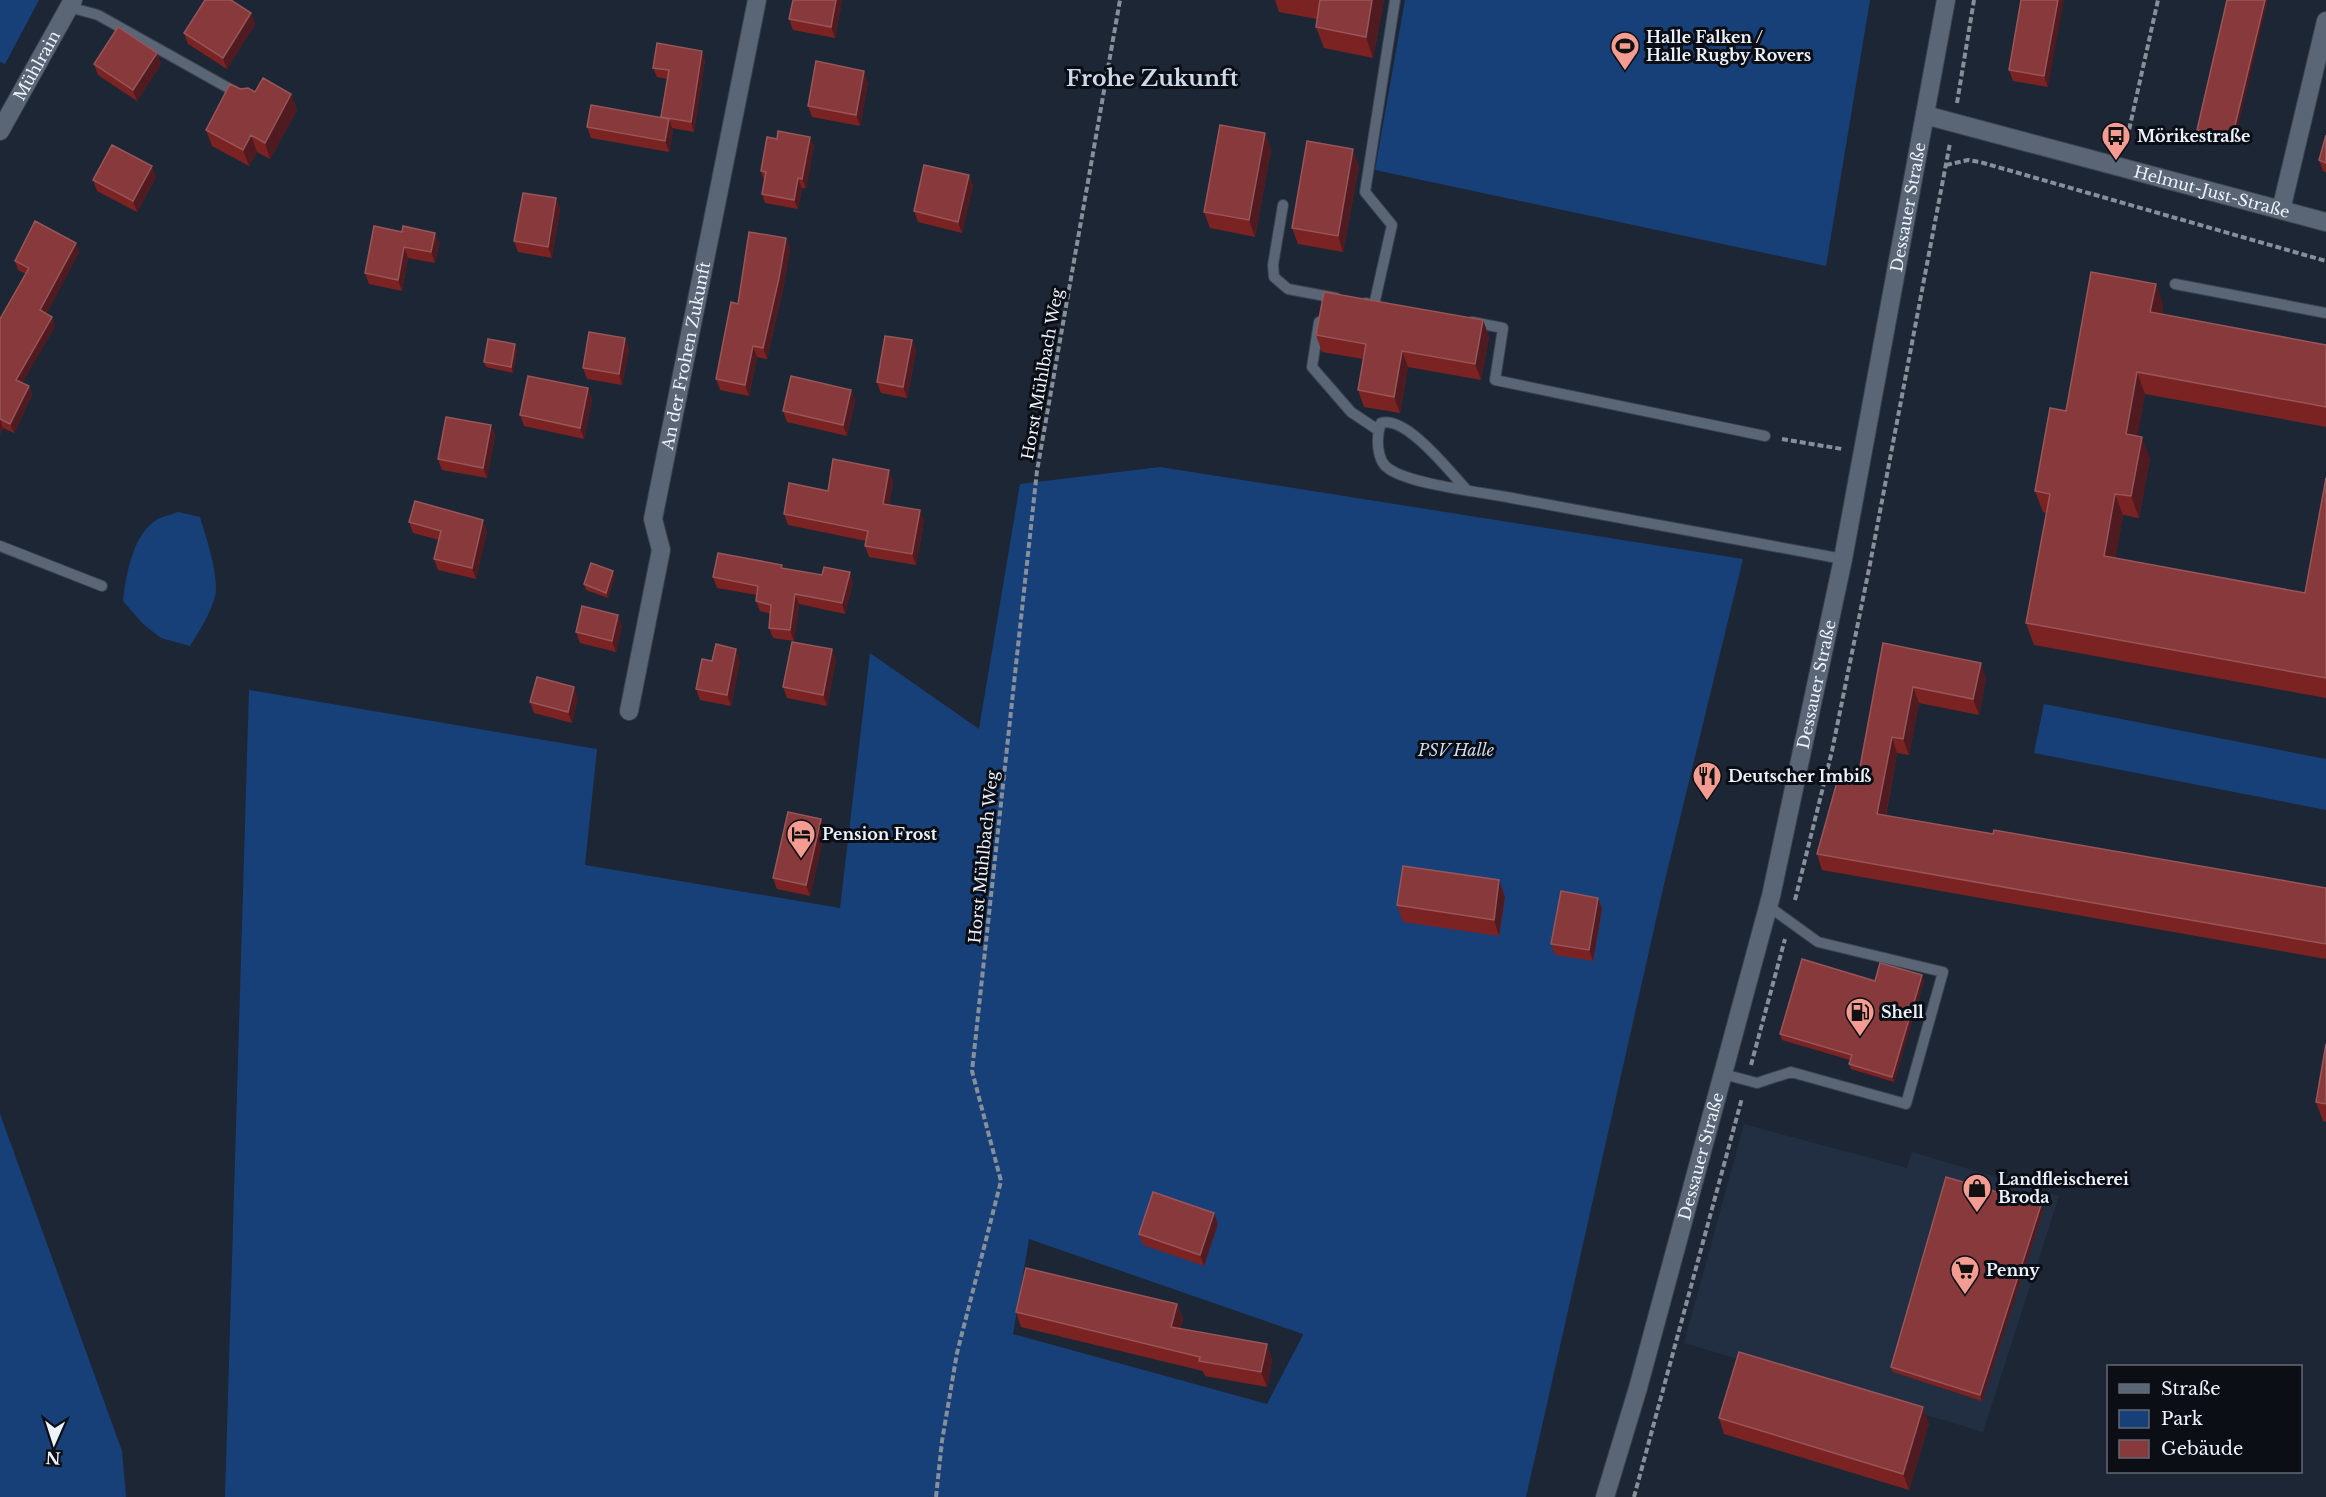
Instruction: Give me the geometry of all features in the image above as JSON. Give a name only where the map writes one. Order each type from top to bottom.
[{"type":"main road","name":"An der Frohen Zukunft","points":[[629,711],[661,550],[653,519],[757,0]]},
{"type":"main road","name":"Dessauer Straße","points":[[1605,1497],[1638,1388],[1768,906],[1843,559],[1946,0]]},
{"type":"main road","name":"Mühlrain","points":[[0,131],[71,4]]},
{"type":"main road","points":[[2281,210],[2326,21]]},
{"type":"main road","name":"Helmut-Just-Straße","points":[[1925,115],[2326,222]]},
{"type":"lane","points":[[1283,205],[1273,265],[1274,276],[1288,289],[1379,306],[1392,225],[1365,192],[1395,0]]},
{"type":"lane","points":[[71,4],[98,15],[249,99]]},
{"type":"lane","points":[[2175,284],[2326,313]]},
{"type":"lane","points":[[1324,296],[1312,366],[1351,412],[1378,430]]},
{"type":"lane","points":[[1458,320],[1503,328],[1495,380],[1765,436]]},
{"type":"lane","points":[[1466,489],[1416,437],[1400,426],[1386,421],[1381,423],[1378,430],[1379,454],[1386,468],[1399,475],[1416,480],[1843,559]]},
{"type":"lane","points":[[0,546],[102,586]]},
{"type":"lane","points":[[1723,1074],[1757,1083],[1791,1072],[1906,1104],[1943,972],[1818,942],[1768,906]]},
{"type":"path","name":"Horst Mühlbach Weg","points":[[936,1497],[942,1441],[957,1353],[1001,1181],[972,1071],[1037,471],[1120,0]]},
{"type":"path","points":[[1954,123],[1974,0]]},
{"type":"path","points":[[2114,166],[2127,139],[2158,0]]},
{"type":"path","points":[[1946,165],[1968,160],[1980,162],[2326,261]]},
{"type":"path","points":[[1765,436],[1890,458]]},
{"type":"shaded area","points":[[1744,1124],[1907,1168],[1912,1152],[2059,1196],[1983,1432],[1684,1343]]},
{"type":"green space","points":[[0,0],[39,0],[5,64],[0,62]]},
{"type":"green space","name":"Halle Falken / Halle Rugby Rovers","points":[[1405,0],[1870,0],[1826,266],[1375,170]]},
{"type":"green space","name":"PSV Halle","points":[[1160,467],[1743,559],[1665,880],[1526,1497],[225,1497],[249,690],[597,749],[585,865],[840,908],[870,653],[979,729],[1020,484]],"holes":[[[1029,1239],[1303,1334],[1267,1404],[1013,1334]]]},
{"type":"green space","points":[[178,512],[200,517],[211,553],[216,581],[213,604],[190,646],[161,638],[143,624],[123,601],[132,555],[143,533],[160,518]]},
{"type":"green space","points":[[2044,704],[2326,759],[2326,810],[2034,753]]},
{"type":"green space","points":[[0,1114],[122,1451],[126,1497],[0,1497]]},
{"type":"building","points":[[205,0],[231,0],[251,13],[223,58],[184,33]]},
{"type":"building","points":[[793,0],[836,0],[831,27],[789,19]]},
{"type":"building","points":[[1320,0],[1372,0],[1366,37],[1316,27]]},
{"type":"building","points":[[2021,0],[2058,0],[2044,76],[2009,70]]},
{"type":"building","points":[[2227,0],[2265,0],[2232,138],[2197,130]]},
{"type":"building","points":[[118,27],[157,53],[133,90],[94,64]]},
{"type":"building","points":[[657,43],[702,51],[691,122],[661,117],[669,70],[653,68]]},
{"type":"building","points":[[816,61],[864,71],[856,115],[808,106]]},
{"type":"building","points":[[263,78],[291,94],[265,143],[251,135],[243,150],[206,130],[230,84],[255,92]]},
{"type":"building","points":[[591,105],[669,119],[665,141],[587,127]]},
{"type":"building","points":[[1220,125],[1265,133],[1249,220],[1204,212]]},
{"type":"building","points":[[778,131],[810,137],[802,179],[798,178],[794,200],[762,194],[766,172],[761,171],[767,137],[777,139]]},
{"type":"building","points":[[2326,135],[2326,163],[2319,160]]},
{"type":"building","points":[[1307,141],[1353,149],[1338,236],[1292,228]]},
{"type":"building","points":[[112,145],[152,166],[133,201],[93,180]]},
{"type":"building","points":[[924,165],[969,175],[958,222],[914,211]]},
{"type":"building","points":[[523,193],[556,198],[548,247],[514,241]]},
{"type":"building","points":[[35,221],[76,243],[40,310],[52,317],[16,380],[29,386],[10,424],[0,419],[0,319],[29,268],[15,261]]},
{"type":"building","points":[[374,226],[402,232],[403,226],[435,233],[431,252],[404,247],[398,280],[365,273]]},
{"type":"building","points":[[749,232],[786,238],[763,348],[753,346],[745,385],[716,379],[731,302],[738,304]]},
{"type":"building","points":[[2091,272],[2156,284],[2150,312],[2326,345],[2326,407],[2137,372],[2126,434],[2142,437],[2131,496],[2115,494],[2104,556],[2305,593],[2326,478],[2326,678],[2026,623],[2050,494],[2035,491],[2050,408],[2066,411]]},
{"type":"building","points":[[1324,292],[1483,320],[1475,364],[1402,351],[1394,397],[1358,390],[1366,344],[1316,335]]},
{"type":"building","points":[[589,332],[625,338],[619,374],[583,368]]},
{"type":"building","points":[[885,336],[912,340],[903,387],[877,382]]},
{"type":"building","points":[[488,339],[515,344],[511,367],[484,362]]},
{"type":"building","points":[[528,376],[588,388],[580,428],[520,415]]},
{"type":"building","points":[[791,376],[851,390],[843,425],[783,411]]},
{"type":"building","points":[[446,417],[491,425],[483,468],[438,459]]},
{"type":"building","points":[[833,459],[889,470],[883,504],[920,510],[912,554],[865,546],[868,531],[784,514],[789,483],[828,491]]},
{"type":"building","points":[[415,501],[483,520],[472,568],[434,559],[441,531],[409,522]]},
{"type":"building","points":[[718,553],[822,575],[824,567],[850,572],[842,603],[795,594],[790,630],[769,628],[771,605],[756,601],[758,586],[713,577]]},
{"type":"building","points":[[591,563],[613,571],[606,593],[584,584]]},
{"type":"building","points":[[582,606],[618,615],[612,641],[576,632]]},
{"type":"building","points":[[792,642],[832,649],[823,695],[783,687]]},
{"type":"building","points":[[1883,643],[1981,663],[1973,699],[1913,687],[1903,739],[1892,737],[1877,814],[1993,834],[1994,830],[2326,888],[2326,944],[1817,854],[1837,782],[1841,776],[1860,767]]},
{"type":"building","points":[[716,644],[736,649],[727,695],[696,689],[702,659],[712,661]]},
{"type":"building","points":[[537,677],[574,687],[568,712],[530,702]]},
{"type":"building","name":"Pension Frost","points":[[788,812],[821,819],[806,885],[773,878]]},
{"type":"building","points":[[1403,866],[1499,880],[1494,920],[1397,905]]},
{"type":"building","points":[[1561,891],[1598,898],[1589,950],[1551,944]]},
{"type":"building","points":[[1802,959],[1875,981],[1880,963],[1922,975],[1892,1077],[1849,1064],[1852,1055],[1780,1034]]},
{"type":"building","points":[[2326,1044],[2326,1104],[2316,1102]]},
{"type":"building","name":"Penny","points":[[1946,1177],[2041,1205],[1980,1395],[1891,1367]]},
{"type":"building","points":[[1153,1192],[1214,1213],[1200,1255],[1139,1234]]},
{"type":"building","points":[[1026,1268],[1177,1304],[1171,1327],[1267,1344],[1261,1372],[1199,1361],[1200,1357],[1016,1312]]},
{"type":"building","points":[[1739,1352],[1923,1407],[1903,1474],[1719,1418]]},
{"type":"place","name":"Halle Falken / Halle Rugby Rovers","points":[[1625,72]]},
{"type":"place","name":"Mörikestraße","points":[[2116,162]]},
{"type":"place","name":"Deutscher Imbiß","points":[[1707,802]]},
{"type":"place","name":"Pension Frost","points":[[801,860]]},
{"type":"place","name":"Shell","points":[[1860,1038]]},
{"type":"place","name":"Landfleischerei Broda","points":[[1977,1214]]},
{"type":"place","name":"Penny","points":[[1965,1296]]},
{"type":"district","name":"Frohe Zukunft","points":[[1152,78]]}]
